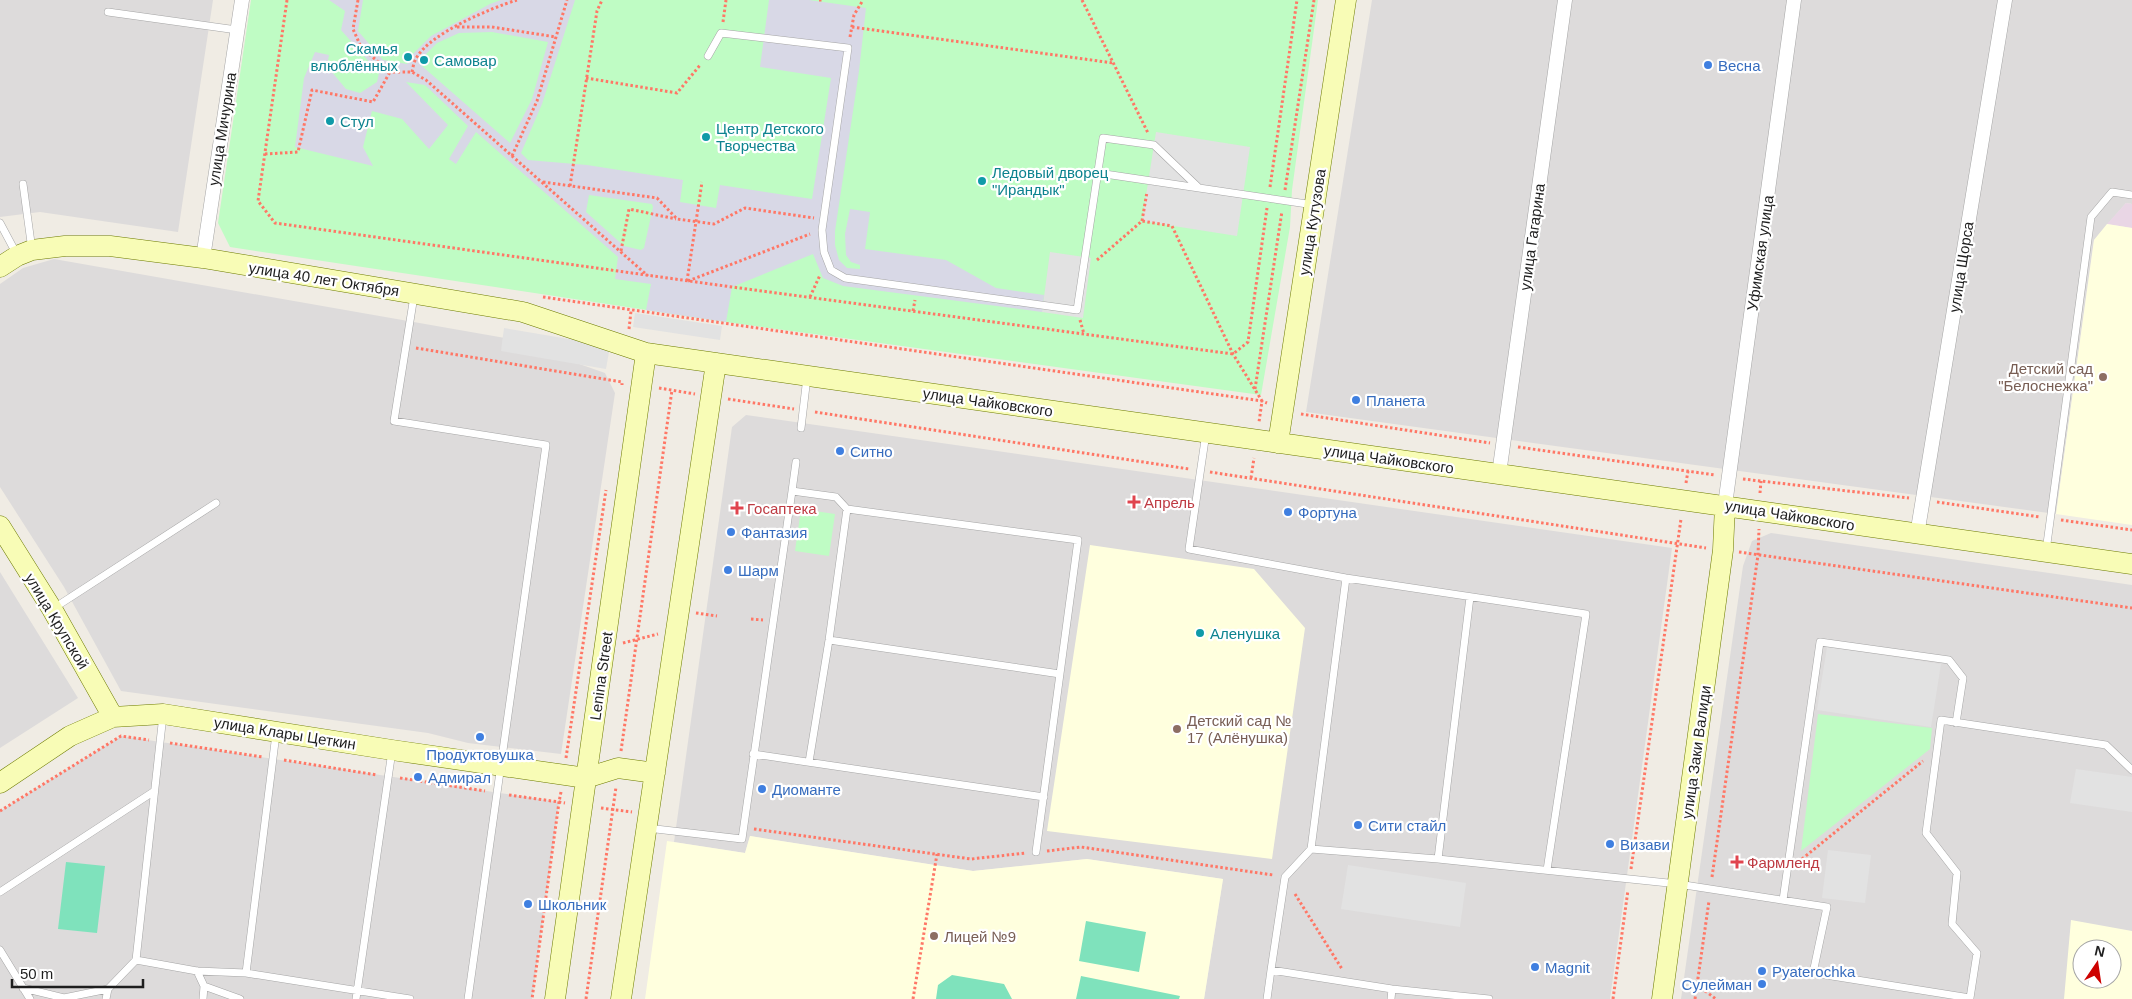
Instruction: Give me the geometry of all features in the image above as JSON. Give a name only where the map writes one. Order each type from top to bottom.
[{"type":"main road","name":"улица Кутузова","points":[[1278,444],[1346,0]]},
{"type":"main road","name":"улица 40 лет Октября","points":[[0,267],[25,253],[65,246],[110,246],[203,258],[522,312],[646,353]]},
{"type":"main road","name":"улица Чайковского","points":[[646,353],[1278,444],[1684,499],[1917,535],[2132,564]]},
{"type":"main road","name":"Lenina Street","points":[[555,999],[646,353]]},
{"type":"main road","points":[[621,999],[716,363]]},
{"type":"main road","name":"улица Заки Валиди","points":[[1662,999],[1723,550],[1725,505]]},
{"type":"main road","name":"улица Крупской","points":[[0,526],[52,609],[113,717]]},
{"type":"main road","name":"улица Клары Цеткин","points":[[0,783],[70,736],[113,717],[163,714],[586,778]]},
{"type":"main road","points":[[586,778],[618,768],[655,773]]},
{"type":"street","name":"улица Мичурина","points":[[203,258],[242,0]]},
{"type":"street","name":"улица Гагарина","points":[[1499,474],[1565,0]]},
{"type":"street","name":"Уфимская улица","points":[[1725,505],[1794,0]]},
{"type":"street","name":"улица Щорса","points":[[1917,535],[2005,0]]},
{"type":"lane","points":[[108,12],[237,30]]},
{"type":"lane","points":[[708,56],[721,33],[848,48],[822,230],[831,270],[845,278],[1077,310],[1103,138],[1154,145],[1199,188]]},
{"type":"lane","points":[[1098,173],[1314,205]]},
{"type":"lane","points":[[23,184],[25,253]]},
{"type":"lane","points":[[2046,552],[2091,218],[2112,192],[2132,195]]},
{"type":"lane","points":[[0,223],[25,253]]},
{"type":"lane","points":[[414,294],[394,421],[546,444],[468,999]]},
{"type":"lane","points":[[801,428],[808,376]]},
{"type":"lane","points":[[1206,433],[1189,549],[1346,578],[1586,614],[1547,870]]},
{"type":"lane","points":[[647,821],[742,839],[796,462]]},
{"type":"lane","points":[[792,491],[836,497],[847,509],[1078,540],[1036,852]]},
{"type":"lane","points":[[52,609],[216,502]]},
{"type":"lane","points":[[809,762],[829,640],[847,509]]},
{"type":"lane","points":[[1267,999],[1284,877],[1311,848],[1346,578]]},
{"type":"lane","points":[[1438,859],[1470,597]]},
{"type":"lane","points":[[829,640],[1060,674]]},
{"type":"lane","points":[[1784,900],[1820,642],[1949,660],[1963,678],[1956,723]]},
{"type":"lane","points":[[106,999],[108,989],[136,960],[163,714]]},
{"type":"lane","points":[[1311,848],[1678,884],[1827,907],[1813,973],[1970,998],[1977,953],[1952,924],[1956,873],[1926,833],[1941,720],[2106,744],[2132,770]]},
{"type":"lane","points":[[246,973],[276,731]]},
{"type":"lane","points":[[356,999],[392,750]]},
{"type":"lane","points":[[753,754],[1044,797]]},
{"type":"lane","points":[[0,892],[154,792]]},
{"type":"lane","points":[[0,950],[30,999]]},
{"type":"lane","points":[[136,960],[197,971],[246,973],[410,999]]},
{"type":"lane","points":[[1271,970],[1392,989],[1489,999]]},
{"type":"lane","points":[[197,971],[204,986],[203,999]]},
{"type":"lane","points":[[204,986],[240,999]]},
{"type":"lane","points":[[23,988],[64,998],[108,989]]},
{"type":"lane","points":[[1391,999],[1392,989]]},
{"type":"path","points":[[287,0],[258,201],[275,223],[648,276],[1233,354],[1248,342],[1297,0]]},
{"type":"path","points":[[358,0],[353,29],[361,47],[390,72],[412,72],[426,80],[648,276]]},
{"type":"path","points":[[412,72],[417,57],[433,40],[494,7],[517,0]]},
{"type":"path","points":[[512,156],[537,102],[567,0]]},
{"type":"path","points":[[570,186],[597,11],[602,0]]},
{"type":"path","points":[[721,33],[726,0]]},
{"type":"path","points":[[848,48],[854,14],[863,0]]},
{"type":"path","points":[[1082,0],[1154,145]]},
{"type":"path","points":[[457,27],[492,27],[556,37]]},
{"type":"path","points":[[852,27],[1113,63]]},
{"type":"path","points":[[586,78],[677,93],[708,56]]},
{"type":"path","points":[[265,154],[298,152],[312,90],[372,102],[390,72]]},
{"type":"path","points":[[1083,272],[1142,221],[1149,181]]},
{"type":"path","points":[[542,182],[657,198],[677,219]]},
{"type":"path","points":[[687,281],[702,182]]},
{"type":"path","points":[[621,251],[629,209],[677,219],[714,224],[745,208],[823,219]]},
{"type":"path","points":[[1142,221],[1172,226],[1233,354],[1262,401]]},
{"type":"path","points":[[687,281],[822,230]]},
{"type":"path","points":[[810,297],[827,259]]},
{"type":"path","points":[[631,311],[1262,401],[1283,411],[1503,445],[1729,477],[1923,500],[2132,530]]},
{"type":"path","points":[[406,346],[622,382],[621,392]]},
{"type":"path","points":[[586,999],[672,390]]},
{"type":"path","points":[[1613,999],[1688,471]]},
{"type":"path","points":[[532,999],[563,774],[606,489]]},
{"type":"path","points":[[1723,550],[2132,608]]},
{"type":"path","points":[[1695,999],[1758,555]]},
{"type":"path","points":[[695,612],[717,616]]},
{"type":"path","points":[[581,654],[676,630]]},
{"type":"path","points":[[0,811],[121,736],[612,810],[647,821]]},
{"type":"path","points":[[1788,870],[1938,749]]},
{"type":"path","points":[[743,827],[971,859],[1081,847],[1284,877],[1350,982]]},
{"type":"path","points":[[913,999],[937,854]]},
{"type":"path","points":[[1697,984],[1716,999]]},
{"type":"shaded area","points":[[0,0],[213,0],[178,232],[40,212],[0,217]]},
{"type":"shaded area","points":[[329,0],[363,0],[358,31],[383,60],[407,64],[412,55],[431,36],[490,4],[501,0],[575,0],[542,104],[521,153],[528,160],[587,165],[683,180],[680,202],[716,208],[720,185],[812,199],[831,78],[760,67],[769,0],[809,0],[866,8],[859,71],[835,231],[835,245],[839,260],[847,268],[860,269],[860,265],[851,262],[846,255],[845,234],[850,209],[870,212],[865,249],[946,260],[996,288],[1044,295],[1042,312],[843,286],[823,278],[813,254],[732,287],[726,322],[646,310],[651,284],[615,279],[618,257],[476,132],[456,164],[449,159],[468,126],[425,85],[406,82],[448,125],[429,149],[402,119],[372,111],[363,147],[373,166],[295,147],[304,78],[315,52],[329,55],[327,66],[346,89],[360,93],[377,82],[379,73],[341,30],[345,11]],"holes":[[[492,32],[548,42],[532,99],[510,143],[422,66],[421,59],[437,43],[459,33]],[[589,195],[652,204],[653,207],[644,248],[641,250],[624,246],[586,212]]]},
{"type":"shaded area","points":[[1372,0],[2132,0],[2132,204],[2126,203],[2094,240],[2056,514],[1306,412]]},
{"type":"shaded area","points":[[1156,132],[1250,147],[1237,236],[1142,221]]},
{"type":"shaded area","points":[[2126,203],[2132,204],[2132,228],[2107,224]]},
{"type":"shaded area","name":"Детский сад \"Белоснежка\"","points":[[2107,224],[2132,228],[2132,525],[2056,514],[2094,240]]},
{"type":"shaded area","points":[[1050,252],[1091,258],[1083,318],[1042,312]]},
{"type":"shaded area","points":[[54,259],[505,338],[605,373],[615,393],[561,754],[468,743],[428,733],[121,691],[64,587],[0,487],[0,284],[23,268]]},
{"type":"shaded area","points":[[635,313],[722,326],[720,340],[633,327]]},
{"type":"shaded area","points":[[504,328],[610,346],[606,369],[501,351]]},
{"type":"shaded area","points":[[746,415],[1672,548],[1610,999],[1204,999],[1223,879],[1087,859],[973,871],[750,836],[745,853],[674,842],[732,427]]},
{"type":"shaded area","points":[[1771,533],[2132,585],[2132,999],[1681,999],[1743,566],[1752,541]]},
{"type":"shaded area","name":"Детский сад № 17 (Алёнушка)","points":[[1090,545],[1254,569],[1305,628],[1272,859],[1047,831]]},
{"type":"shaded area","points":[[0,572],[78,698],[0,748]]},
{"type":"shaded area","points":[[1827,647],[1941,664],[1931,727],[1817,710]]},
{"type":"shaded area","points":[[121,736],[559,802],[532,999],[0,999],[0,811]]},
{"type":"shaded area","points":[[2076,769],[2132,777],[2132,812],[2070,803]]},
{"type":"shaded area","name":"Лицей №9","points":[[750,836],[973,871],[1087,859],[1223,879],[1204,999],[645,999],[667,841],[745,853]]},
{"type":"shaded area","points":[[1828,850],[1871,855],[1865,903],[1822,898]]},
{"type":"shaded area","points":[[1348,865],[1466,883],[1460,927],[1341,909]]},
{"type":"shaded area","points":[[2071,920],[2132,931],[2132,999],[2064,999]]},
{"type":"green space","points":[[251,0],[1318,0],[1292,190],[1290,227],[1261,395],[726,322],[230,247],[218,223]]},
{"type":"green space","points":[[801,509],[835,514],[829,556],[795,551]]},
{"type":"green space","points":[[1818,714],[1932,728],[1930,749],[1801,851]]},
{"type":"green space","points":[[66,862],[105,866],[97,933],[58,929]]},
{"type":"green space","points":[[1086,921],[1146,932],[1139,972],[1079,961]]},
{"type":"green space","points":[[952,975],[1004,984],[1012,999],[936,999],[938,985]]},
{"type":"green space","points":[[1081,976],[1180,996],[1179,999],[1076,999]]},
{"type":"place","name":"Скамья влюблённых","points":[[408,57]]},
{"type":"place","name":"Самовар","points":[[424,60]]},
{"type":"place","name":"Весна","points":[[1708,65]]},
{"type":"place","name":"Стул","points":[[330,121]]},
{"type":"place","name":"Центр Детского Творчества","points":[[706,137]]},
{"type":"place","name":"Ледовый дворец \"Ирандык\"","points":[[982,181]]},
{"type":"place","name":"Детский сад \"Белоснежка\"","points":[[2103,377]]},
{"type":"place","name":"Планета","points":[[1356,400]]},
{"type":"place","name":"Ситно","points":[[840,451]]},
{"type":"place","name":"Апрель","points":[[1134,502]]},
{"type":"place","name":"Госаптека","points":[[737,508]]},
{"type":"place","name":"Фортуна","points":[[1288,512]]},
{"type":"place","name":"Фантазия","points":[[731,532]]},
{"type":"place","name":"Шарм","points":[[728,570]]},
{"type":"place","name":"Аленушка","points":[[1200,633]]},
{"type":"place","name":"Детский сад № 17 (Алёнушка)","points":[[1177,729]]},
{"type":"place","name":"Продуктовушка","points":[[480,737]]},
{"type":"place","name":"Адмирал","points":[[418,777]]},
{"type":"place","name":"Диоманте","points":[[762,789]]},
{"type":"place","name":"Сити стайл","points":[[1358,825]]},
{"type":"place","name":"Визави","points":[[1610,844]]},
{"type":"place","name":"Фармленд","points":[[1737,862]]},
{"type":"place","name":"Школьник","points":[[528,904]]},
{"type":"place","name":"Лицей №9","points":[[934,936]]},
{"type":"place","name":"Magnit","points":[[1535,967]]},
{"type":"place","name":"Pyaterochka","points":[[1762,971]]},
{"type":"place","name":"Сулейман","points":[[1762,984]]}]
